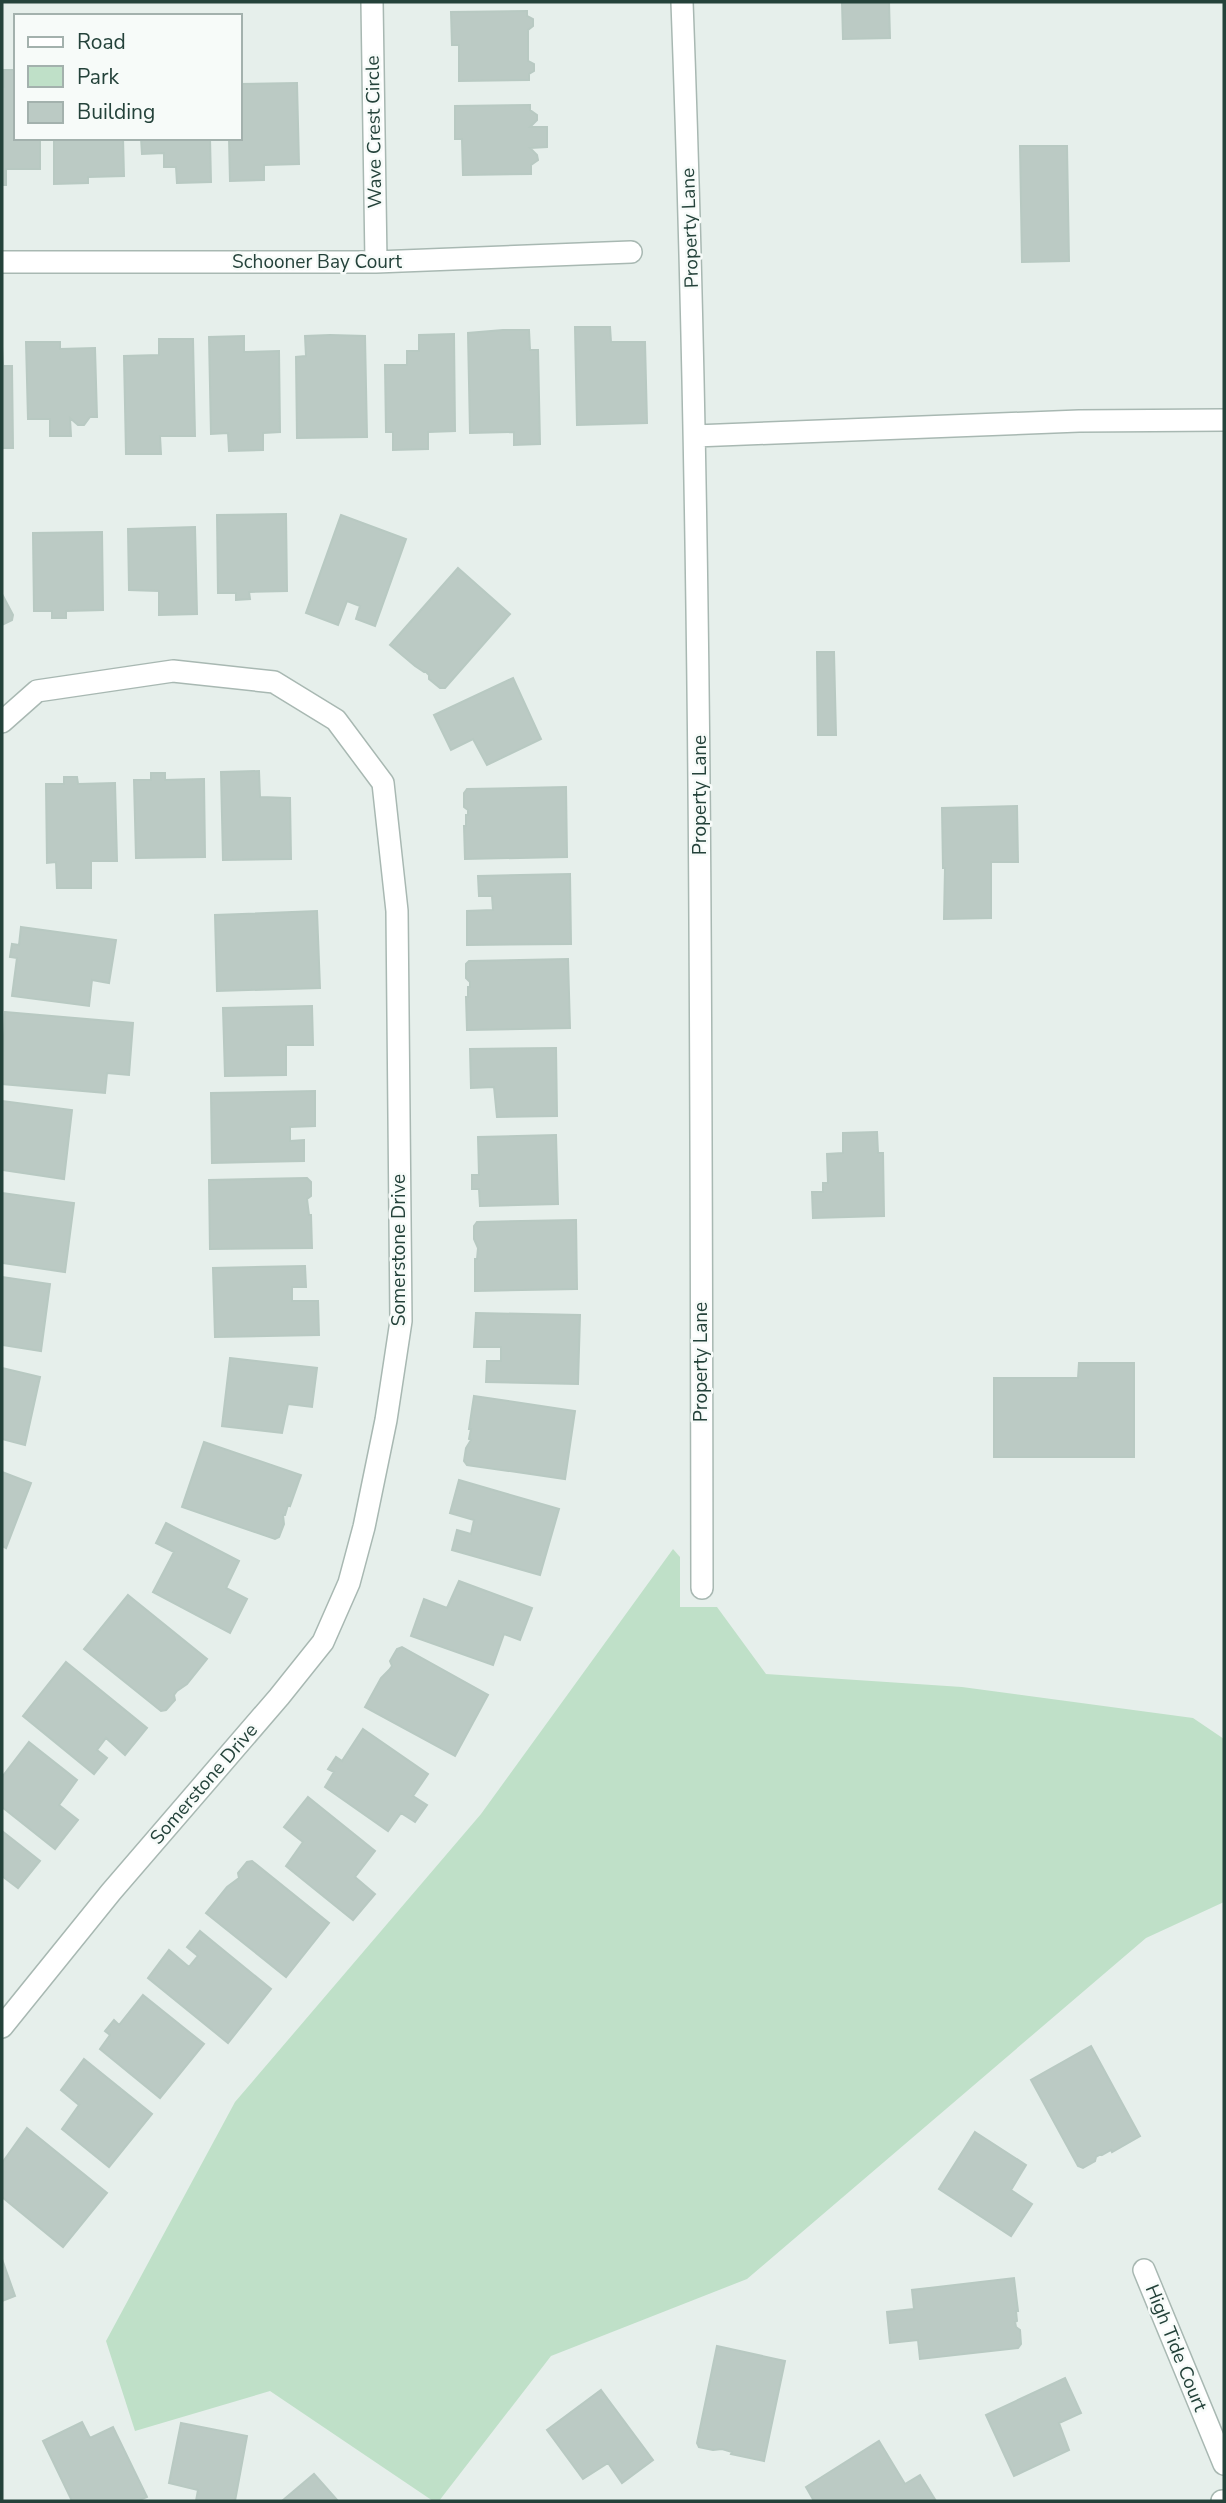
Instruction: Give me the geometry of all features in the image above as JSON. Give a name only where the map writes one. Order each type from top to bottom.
[{"type":"street","name":"Wave Crest Circle","points":[[372,2],[376,262]]},
{"type":"street","name":"Property Lane","points":[[682,2],[692,255],[700,788],[702,1588]]},
{"type":"street","name":"Schooner Bay Court","points":[[2,262],[376,262],[631,252]]},
{"type":"street","points":[[695,436],[1079,421],[1224,420]]},
{"type":"street","name":"Somerstone Drive","points":[[2,722],[37,691],[173,671],[274,682],[335,720],[383,783],[397,911],[401,1321],[386,1420],[364,1527],[349,1583],[323,1642],[111,1892],[2,2027]]},
{"type":"street","name":"High Tide Court","points":[[1144,2270],[1224,2464]]},
{"type":"green space","points":[[673,1549],[680,1557],[680,1607],[717,1607],[766,1674],[962,1687],[1193,1718],[1224,1739],[1224,1902],[1146,1938],[747,2279],[551,2356],[439,2501],[433,2501],[270,2391],[135,2431],[106,2341],[235,2102],[481,1814]]},
{"type":"building","points":[[842,2],[889,2],[890,38],[843,39]]},
{"type":"building","points":[[527,11],[527,16],[533,19],[533,26],[528,30],[528,61],[534,64],[534,71],[529,74],[529,80],[459,81],[459,45],[452,45],[451,12]]},
{"type":"building","points":[[4,70],[14,70],[14,140],[40,140],[40,169],[6,169],[6,185],[2,185],[2,87]]},
{"type":"building","points":[[297,83],[299,164],[264,165],[264,180],[230,181],[229,140],[242,140],[242,84]]},
{"type":"building","points":[[530,105],[530,110],[537,115],[537,120],[530,127],[547,127],[547,147],[530,148],[538,160],[531,165],[531,174],[463,175],[462,139],[455,139],[455,106]]},
{"type":"building","points":[[54,140],[123,140],[124,176],[88,177],[88,183],[54,184]]},
{"type":"building","points":[[141,140],[210,140],[211,182],[177,183],[176,167],[164,167],[164,153],[142,154]]},
{"type":"building","points":[[1020,146],[1067,146],[1069,261],[1022,262]]},
{"type":"building","points":[[575,327],[610,327],[611,342],[645,342],[647,423],[577,425]]},
{"type":"building","points":[[529,330],[530,350],[538,350],[540,444],[514,445],[514,432],[470,433],[468,333]]},
{"type":"building","points":[[454,334],[455,431],[428,432],[428,449],[393,450],[393,432],[386,432],[385,365],[407,365],[407,351],[419,351],[419,335]]},
{"type":"building","points":[[244,336],[244,352],[279,351],[280,432],[263,433],[263,450],[229,451],[228,433],[211,434],[209,337]]},
{"type":"building","points":[[305,336],[365,336],[367,437],[297,438],[296,357],[306,356]]},
{"type":"building","points":[[159,339],[193,339],[195,436],[160,436],[161,454],[126,454],[124,356],[159,355]]},
{"type":"building","points":[[26,342],[60,342],[60,349],[95,348],[97,417],[90,417],[84,425],[78,425],[70,418],[71,436],[50,436],[50,419],[28,419]]},
{"type":"building","points":[[2,346],[3,366],[12,366],[13,448],[2,448]]},
{"type":"building","points":[[286,514],[287,591],[249,592],[250,599],[236,600],[236,593],[218,593],[217,515]]},
{"type":"building","points":[[341,515],[406,539],[375,626],[356,619],[360,606],[347,601],[338,625],[306,613]]},
{"type":"building","points":[[195,527],[197,614],[159,615],[159,591],[129,590],[128,529]]},
{"type":"building","points":[[102,532],[103,610],[66,611],[66,618],[52,618],[52,611],[34,611],[33,533]]},
{"type":"building","points":[[458,568],[510,614],[445,688],[440,688],[429,679],[425,671],[390,645]]},
{"type":"building","points":[[2,594],[13,615],[12,620],[2,625]]},
{"type":"building","points":[[817,652],[834,652],[836,735],[818,735]]},
{"type":"building","points":[[513,678],[541,739],[487,765],[473,739],[451,750],[434,715]]},
{"type":"building","points":[[259,771],[260,797],[290,798],[291,859],[223,860],[221,772]]},
{"type":"building","points":[[151,773],[165,773],[165,780],[204,779],[205,857],[136,858],[134,780],[151,780]]},
{"type":"building","points":[[64,777],[77,777],[78,784],[115,783],[117,861],[91,861],[91,888],[57,888],[56,862],[47,863],[46,784],[64,784]]},
{"type":"building","points":[[566,787],[567,857],[465,859],[464,826],[468,810],[464,807],[464,793],[467,789]]},
{"type":"building","points":[[1017,806],[1018,862],[991,862],[991,918],[944,919],[942,808]]},
{"type":"building","points":[[570,874],[571,944],[467,945],[467,911],[493,910],[492,896],[479,896],[478,876]]},
{"type":"building","points":[[317,911],[320,988],[217,991],[215,915]]},
{"type":"building","points":[[21,927],[116,940],[109,983],[92,980],[89,1006],[12,996],[17,958],[10,957],[12,944],[19,945]]},
{"type":"building","points":[[568,959],[570,1028],[467,1030],[466,997],[470,982],[466,978],[466,964],[469,961]]},
{"type":"building","points":[[312,1006],[313,1045],[286,1045],[286,1075],[225,1076],[223,1008]]},
{"type":"building","points":[[5,1012],[133,1023],[129,1075],[107,1073],[105,1093],[2,1084]]},
{"type":"building","points":[[556,1048],[557,1116],[497,1117],[494,1087],[471,1088],[470,1049]]},
{"type":"building","points":[[315,1091],[315,1126],[290,1127],[290,1141],[304,1140],[304,1161],[212,1163],[211,1093]]},
{"type":"building","points":[[2,1101],[72,1110],[64,1179],[2,1170]]},
{"type":"building","points":[[877,1132],[878,1153],[883,1153],[884,1216],[813,1218],[812,1192],[823,1192],[823,1183],[828,1183],[827,1154],[843,1153],[843,1133]]},
{"type":"building","points":[[556,1135],[558,1204],[480,1206],[479,1189],[472,1189],[472,1175],[479,1175],[478,1137]]},
{"type":"building","points":[[307,1178],[311,1182],[311,1196],[307,1199],[311,1215],[312,1248],[210,1249],[209,1180]]},
{"type":"building","points":[[2,1193],[74,1203],[65,1272],[2,1263]]},
{"type":"building","points":[[576,1220],[577,1289],[475,1291],[475,1259],[478,1248],[474,1239],[474,1226],[477,1222]]},
{"type":"building","points":[[305,1266],[306,1287],[292,1287],[292,1301],[318,1301],[319,1335],[215,1337],[213,1268]]},
{"type":"building","points":[[2,1277],[50,1284],[41,1351],[2,1345]]},
{"type":"building","points":[[476,1313],[580,1315],[578,1384],[486,1382],[487,1361],[501,1361],[501,1347],[474,1347]]},
{"type":"building","points":[[230,1358],[317,1368],[312,1407],[288,1404],[282,1433],[222,1426]]},
{"type":"building","points":[[1079,1363],[1134,1363],[1134,1457],[994,1457],[994,1378],[1078,1378]]},
{"type":"building","points":[[2,1368],[40,1377],[25,1445],[2,1439]]},
{"type":"building","points":[[474,1396],[575,1411],[565,1479],[467,1465],[464,1461],[466,1448],[471,1440],[469,1429]]},
{"type":"building","points":[[204,1442],[301,1475],[290,1506],[288,1505],[283,1515],[284,1524],[279,1537],[275,1539],[182,1507]]},
{"type":"building","points":[[2,1472],[31,1483],[6,1548],[2,1546]]},
{"type":"building","points":[[459,1480],[559,1509],[540,1575],[452,1550],[457,1530],[471,1534],[474,1520],[450,1513]]},
{"type":"building","points":[[166,1523],[239,1561],[226,1588],[247,1599],[230,1633],[153,1592],[174,1552],[156,1543]]},
{"type":"building","points":[[459,1581],[532,1608],[520,1640],[504,1634],[493,1665],[411,1636],[424,1599],[447,1608]]},
{"type":"building","points":[[128,1595],[207,1659],[187,1684],[177,1691],[175,1700],[166,1710],[161,1711],[84,1649]]},
{"type":"building","points":[[402,1647],[488,1695],[455,1756],[365,1707],[381,1678],[392,1666],[390,1661],[397,1649]]},
{"type":"building","points":[[66,1662],[147,1728],[125,1755],[106,1738],[97,1750],[107,1758],[94,1774],[23,1716]]},
{"type":"building","points":[[363,1729],[428,1774],[413,1796],[427,1805],[415,1822],[401,1813],[388,1831],[325,1787],[334,1772],[328,1769],[336,1757],[342,1761]]},
{"type":"building","points":[[29,1742],[77,1780],[59,1805],[78,1820],[55,1849],[2,1807],[2,1777]]},
{"type":"building","points":[[308,1797],[375,1851],[355,1877],[375,1894],[353,1920],[286,1866],[303,1842],[284,1827]]},
{"type":"building","points":[[2,1831],[40,1861],[18,1888],[2,1876]]},
{"type":"building","points":[[252,1861],[329,1923],[286,1977],[206,1913],[227,1887],[239,1878],[238,1873],[247,1862]]},
{"type":"building","points":[[200,1931],[271,1989],[228,2043],[148,1978],[169,1950],[189,1967],[198,1956],[187,1947]]},
{"type":"building","points":[[143,1995],[204,2044],[160,2098],[100,2049],[110,2035],[105,2031],[114,2020],[119,2025]]},
{"type":"building","points":[[1091,2046],[1140,2136],[1112,2152],[1111,2150],[1101,2154],[1083,2168],[1078,2166],[1031,2080]]},
{"type":"building","points":[[84,2059],[152,2114],[109,2167],[62,2129],[79,2105],[61,2090]]},
{"type":"building","points":[[27,2128],[107,2193],[63,2247],[2,2197],[2,2163]]},
{"type":"building","points":[[975,2132],[1026,2165],[1011,2190],[1032,2204],[1011,2236],[939,2189]]},
{"type":"building","points":[[2,2259],[15,2296],[2,2301]]},
{"type":"building","points":[[1014,2278],[1018,2311],[1015,2322],[1020,2330],[1021,2344],[1018,2348],[920,2359],[918,2340],[890,2343],[887,2312],[914,2309],[912,2290]]},
{"type":"building","points":[[717,2346],[785,2361],[764,2461],[731,2454],[732,2452],[722,2449],[699,2447],[697,2443]]},
{"type":"building","points":[[1065,2378],[1081,2413],[1059,2423],[1069,2450],[1014,2476],[986,2415]]},
{"type":"building","points":[[601,2390],[653,2460],[622,2483],[608,2463],[583,2479],[547,2430]]},
{"type":"building","points":[[82,2422],[90,2438],[113,2427],[147,2497],[137,2501],[72,2501],[43,2441]]},
{"type":"building","points":[[181,2423],[247,2436],[235,2501],[196,2501],[198,2490],[169,2483]]},
{"type":"building","points":[[879,2441],[905,2484],[920,2475],[936,2501],[814,2501],[806,2487]]},
{"type":"building","points":[[314,2474],[338,2501],[282,2501]]}]
